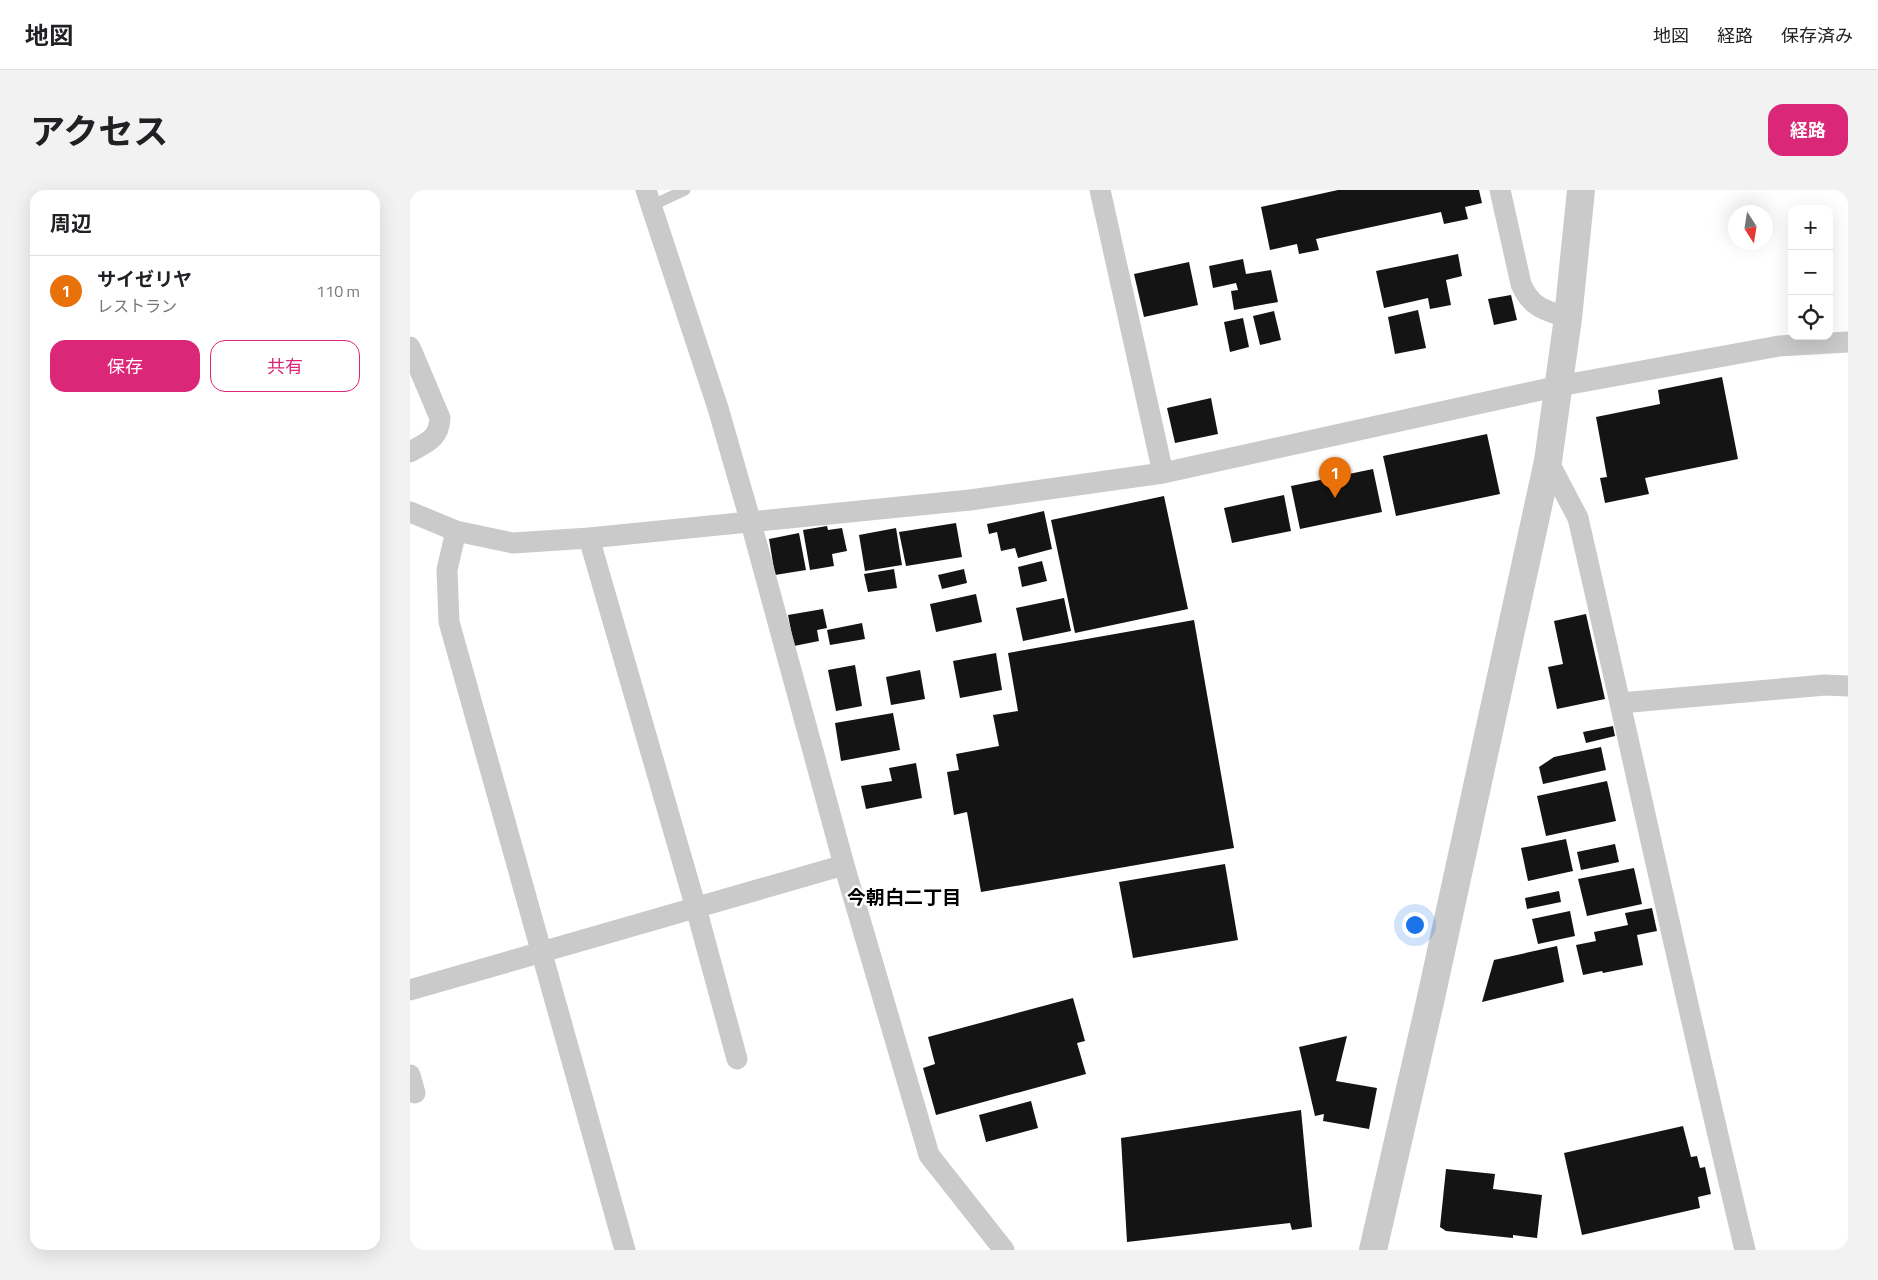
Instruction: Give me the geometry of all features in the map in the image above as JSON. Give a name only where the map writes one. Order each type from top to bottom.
[{"type":"street","points":[[1100,190],[1163,473]]},
{"type":"street","points":[[1500,190],[1521,284],[1527,298],[1542,309],[1568,318]]},
{"type":"street","points":[[1373,1250],[1430,1002],[1548,461],[1568,318],[1581,190]]},
{"type":"street","points":[[649,198],[718,408],[844,865],[929,1155],[1004,1250]]},
{"type":"street","points":[[410,512],[456,531],[486,540],[513,543],[751,523],[970,500],[1163,473],[1559,386],[1779,346],[1848,342]]},
{"type":"street","points":[[410,347],[440,418],[440,430],[432,440],[410,452]]},
{"type":"street","points":[[1548,461],[1578,518],[1692,1027],[1745,1250]]},
{"type":"street","points":[[456,531],[447,570],[449,622],[626,1250]]},
{"type":"street","points":[[589,538],[696,908],[736,1059]]},
{"type":"street","points":[[1620,703],[1825,684],[1848,686]]},
{"type":"street","points":[[410,990],[844,865]]},
{"type":"lane","points":[[649,198],[685,190]]},
{"type":"building","points":[[1338,190],[1479,190],[1482,203],[1465,207],[1468,219],[1444,224],[1441,212],[1316,239],[1319,250],[1299,254],[1297,244],[1270,250],[1261,207]]},
{"type":"building","points":[[1458,254],[1462,276],[1446,280],[1451,305],[1430,309],[1428,298],[1384,308],[1376,271]]},
{"type":"building","points":[[1243,259],[1246,274],[1271,270],[1278,302],[1234,310],[1231,291],[1238,290],[1236,283],[1213,288],[1209,266]]},
{"type":"building","points":[[1189,262],[1198,305],[1144,317],[1134,274]]},
{"type":"building","points":[[1511,295],[1517,320],[1494,325],[1488,299]]},
{"type":"building","points":[[1418,310],[1426,348],[1395,354],[1388,317]]},
{"type":"building","points":[[1274,311],[1281,340],[1260,345],[1253,316]]},
{"type":"building","points":[[1243,318],[1249,347],[1230,352],[1224,322]]},
{"type":"building","points":[[1722,377],[1738,459],[1645,478],[1649,494],[1605,503],[1600,478],[1607,477],[1596,417],[1660,404],[1658,390]]},
{"type":"building","points":[[1211,398],[1218,434],[1175,443],[1167,408]]},
{"type":"building","points":[[1487,434],[1500,494],[1396,516],[1383,456]]},
{"type":"building","points":[[1373,469],[1382,512],[1300,529],[1291,486]]},
{"type":"building","points":[[1284,495],[1291,531],[1232,543],[1224,508]]},
{"type":"building","points":[[1164,496],[1188,609],[1075,633],[1051,520]]},
{"type":"building","points":[[1044,511],[1052,549],[1018,558],[1015,548],[1001,551],[997,532],[989,534],[987,524]]},
{"type":"building","points":[[956,523],[962,557],[906,566],[899,532]]},
{"type":"building","points":[[827,526],[828,530],[842,528],[847,551],[832,554],[834,566],[810,570],[803,530]]},
{"type":"building","points":[[896,528],[902,565],[865,571],[859,535]]},
{"type":"building","points":[[799,533],[806,570],[775,575],[769,539]]},
{"type":"building","points":[[1042,561],[1047,581],[1022,587],[1018,567]]},
{"type":"building","points":[[894,569],[897,588],[868,592],[864,574]]},
{"type":"building","points":[[964,569],[967,583],[942,589],[938,575]]},
{"type":"building","points":[[976,594],[982,622],[936,632],[930,604]]},
{"type":"building","points":[[1064,598],[1071,631],[1023,641],[1016,608]]},
{"type":"building","points":[[823,609],[827,628],[817,630],[819,641],[794,646],[788,615]]},
{"type":"building","points":[[1586,614],[1605,699],[1557,709],[1548,667],[1563,664],[1554,621]]},
{"type":"building","points":[[1194,620],[1234,848],[981,892],[967,812],[954,815],[947,772],[959,770],[956,754],[999,746],[993,715],[1018,711],[1008,653]]},
{"type":"building","points":[[862,623],[865,639],[830,645],[827,630]]},
{"type":"building","points":[[996,653],[1002,690],[960,698],[953,661]]},
{"type":"building","points":[[855,665],[862,706],[836,711],[828,670]]},
{"type":"building","points":[[920,670],[925,699],[891,705],[886,677]]},
{"type":"building","points":[[893,713],[900,750],[841,761],[835,723]]},
{"type":"building","points":[[1613,726],[1615,736],[1586,743],[1583,732]]},
{"type":"building","points":[[1601,747],[1606,770],[1543,784],[1539,767],[1554,757]]},
{"type":"building","points":[[916,763],[922,798],[866,809],[861,786],[892,781],[889,768]]},
{"type":"building","points":[[1607,781],[1616,821],[1546,836],[1537,796]]},
{"type":"building","points":[[1566,839],[1573,871],[1528,881],[1521,848]]},
{"type":"building","points":[[1615,844],[1619,862],[1581,870],[1577,852]]},
{"type":"building","points":[[1225,864],[1238,940],[1133,958],[1119,882]]},
{"type":"building","points":[[1634,868],[1642,904],[1587,916],[1578,879]]},
{"type":"building","points":[[1559,891],[1561,902],[1527,909],[1525,898]]},
{"type":"building","points":[[1652,908],[1657,931],[1637,935],[1643,965],[1583,975],[1576,945],[1596,941],[1594,932],[1628,925],[1625,913]]},
{"type":"building","points":[[1570,911],[1575,936],[1538,944],[1532,919]]},
{"type":"building","points":[[1557,946],[1564,982],[1482,1002],[1494,960]]},
{"type":"building","points":[[1073,998],[1085,1041],[1077,1043],[1086,1074],[936,1115],[923,1068],[935,1064],[928,1037]]},
{"type":"building","points":[[1347,1036],[1336,1081],[1377,1088],[1369,1129],[1323,1121],[1324,1114],[1315,1116],[1299,1047]]},
{"type":"building","points":[[1031,1101],[1038,1128],[986,1142],[979,1115]]},
{"type":"building","points":[[1301,1110],[1312,1227],[1292,1230],[1290,1223],[1127,1242],[1121,1138]]},
{"type":"building","points":[[1683,1126],[1691,1157],[1697,1156],[1700,1168],[1705,1167],[1711,1194],[1698,1197],[1700,1208],[1582,1235],[1564,1153]]},
{"type":"building","points":[[1446,1169],[1495,1174],[1493,1189],[1542,1195],[1537,1238],[1513,1235],[1513,1238],[1446,1231],[1440,1227]]},
{"type":"place","name":"サイゼリヤ","points":[[1335,498]]},
{"type":"district","name":"今朝白二丁目","points":[[904,897]]}]
